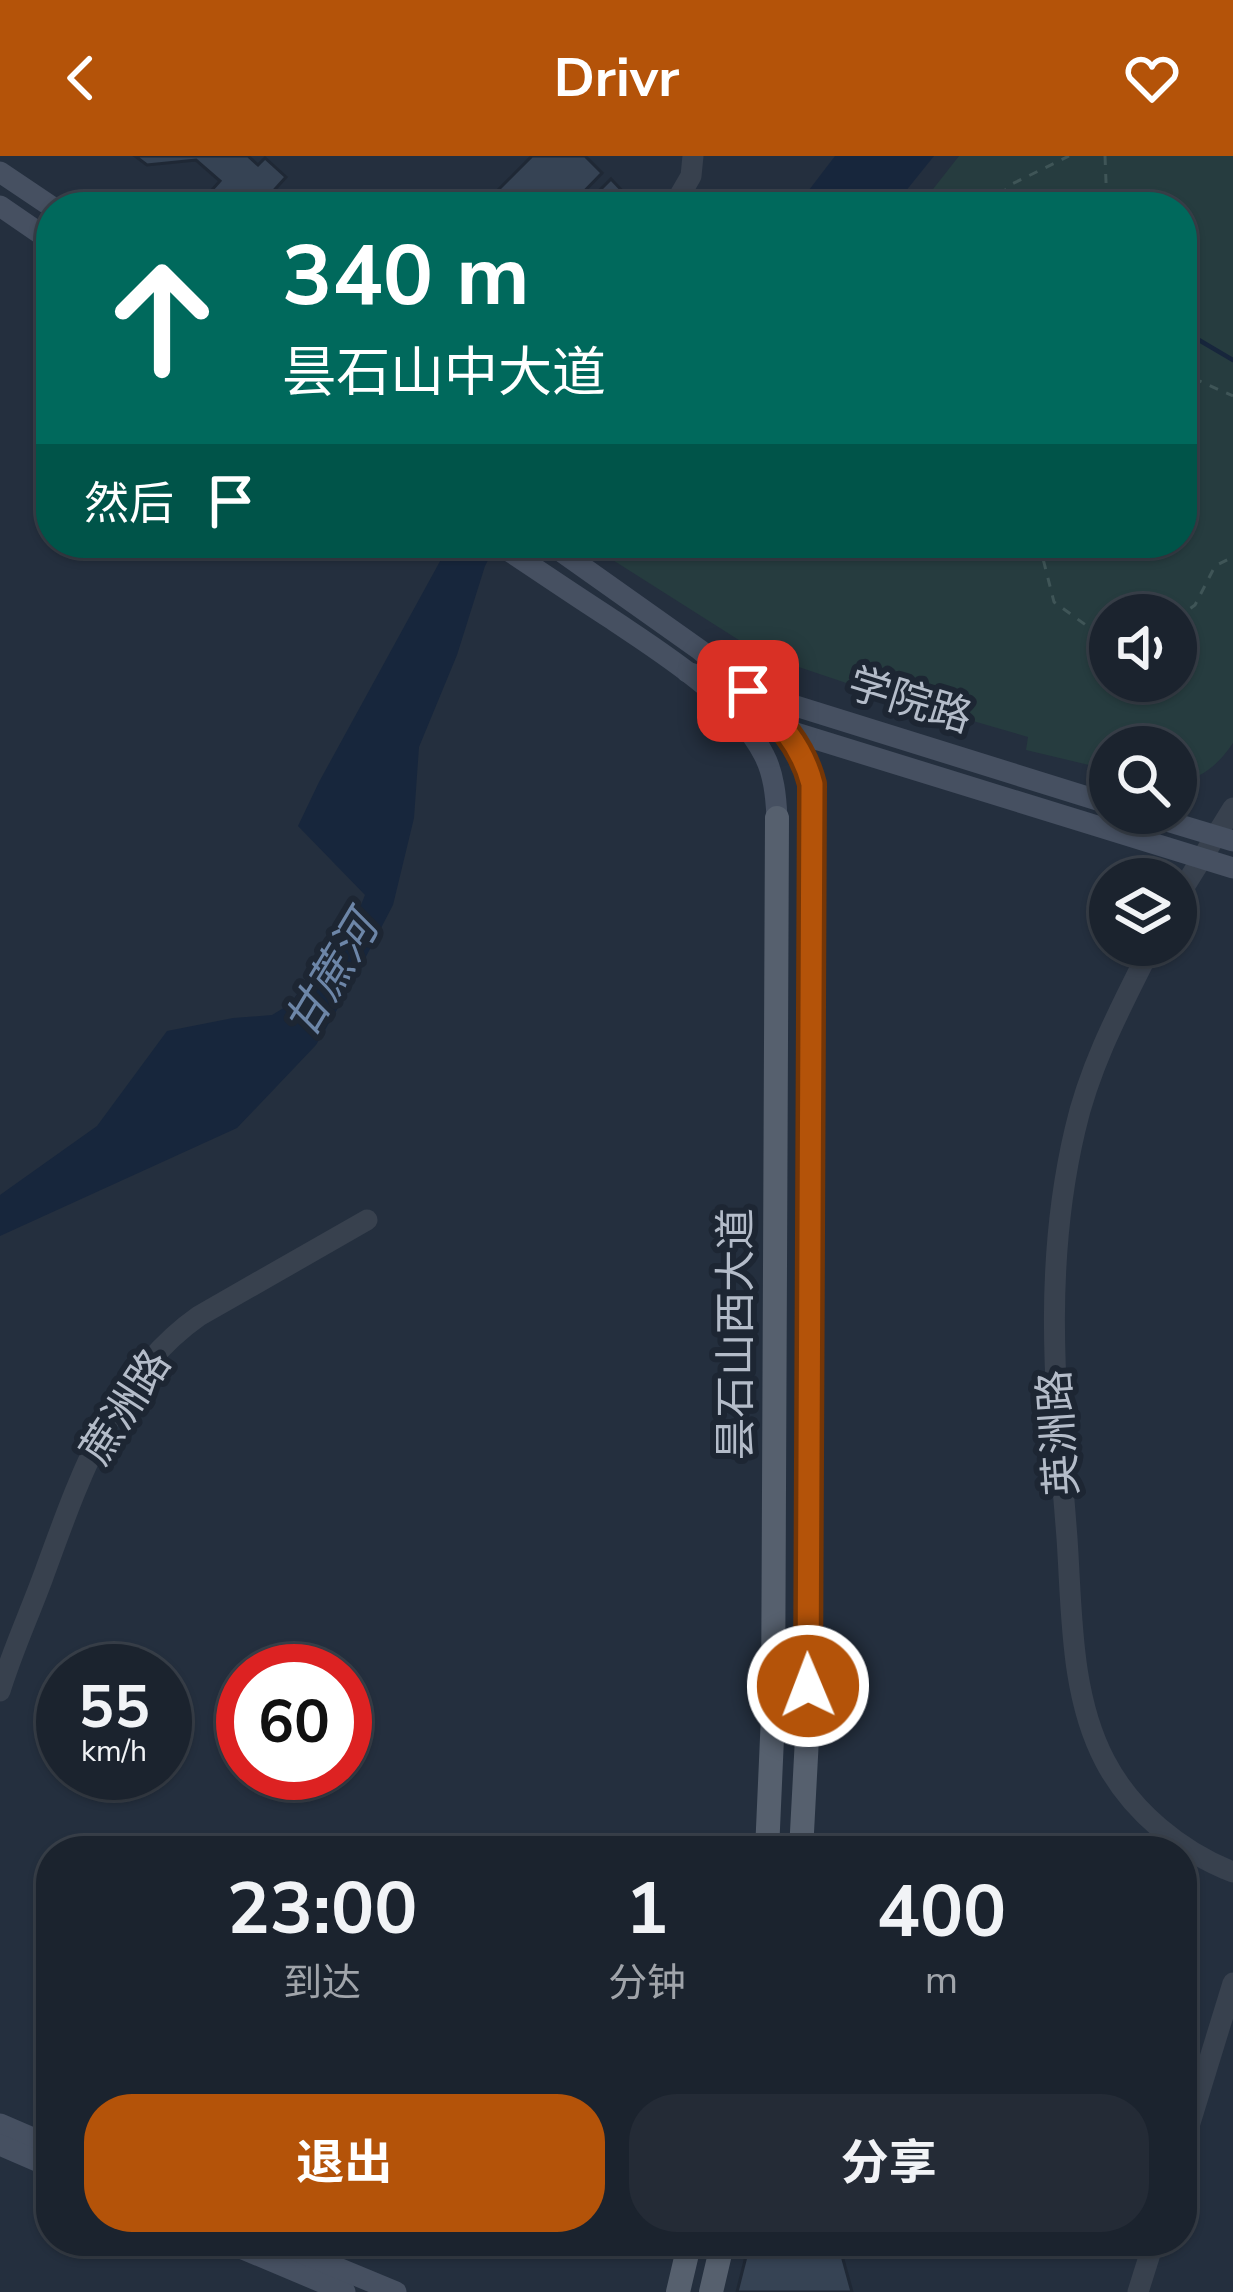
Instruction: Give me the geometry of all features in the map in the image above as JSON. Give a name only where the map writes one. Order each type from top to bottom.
[{"type":"main road","points":[[0,172],[36,196]]},
{"type":"main road","points":[[0,206],[36,231]]},
{"type":"main road","points":[[519,558],[687,672],[731,712],[764,755],[777,818]]},
{"type":"main road","points":[[570,558],[700,650],[785,728],[808,771],[813,818]]},
{"type":"main road","name":"学院路","points":[[687,672],[1089,797]]},
{"type":"main road","points":[[731,712],[1233,868]]},
{"type":"main road","name":"昙石山西大道","points":[[768,1836],[773,1715],[777,818]]},
{"type":"main road","name":"昙石山西大道","points":[[802,1836],[808,1719],[813,818]]},
{"type":"main road","points":[[0,2124],[36,2140]]},
{"type":"main road","points":[[0,2145],[36,2161]]},
{"type":"main road","points":[[259,2256],[344,2292]]},
{"type":"main road","points":[[309,2256],[396,2292]]},
{"type":"main road","points":[[678,2292],[686,2256]]},
{"type":"main road","points":[[711,2292],[719,2256]]},
{"type":"street","points":[[682,192],[691,176],[693,156]]},
{"type":"street","points":[[1197,865],[1224,839],[1233,808]]},
{"type":"street","name":"英洲路","points":[[1141,966],[1087,1086],[1069,1156],[1057,1238],[1053,1351],[1074,1640],[1089,1722],[1119,1786],[1170,1836]]},
{"type":"street","name":"蔗洲路","points":[[0,1690],[85,1466],[140,1370],[199,1316],[367,1220]]},
{"type":"street","name":"英洲路","points":[[1197,1854],[1233,1872]]},
{"type":"street","points":[[1197,2101],[1233,1983]]},
{"type":"street","points":[[1138,2292],[1149,2256]]},
{"type":"path","points":[[1003,192],[1070,156]]},
{"type":"path","points":[[1106,156],[1107,192]]},
{"type":"path","points":[[1197,380],[1233,396]]},
{"type":"path","points":[[1197,601],[1215,566],[1233,557]]},
{"type":"path","points":[[1043,558],[1054,602],[1089,627]]},
{"type":"green space","points":[[959,156],[1233,156],[1233,743],[1215,764],[1197,776],[1197,726],[1089,726],[1089,765],[1026,750],[1028,737],[772,658],[610,558],[1197,558],[1197,192],[931,192]]},
{"type":"water","points":[[835,156],[934,156],[905,192],[807,192]]},
{"type":"water","name":"甘蔗河","points":[[442,558],[489,558],[457,655],[419,747],[414,818],[393,905],[316,1045],[237,1128],[0,1236],[0,1195],[97,1126],[167,1031],[272,1015],[290,1004],[361,905],[365,895],[298,826]]},
{"type":"building","points":[[135,156],[248,156],[258,165],[265,158],[286,177],[272,192],[210,192],[220,181],[196,160],[147,165]]},
{"type":"building","points":[[532,156],[585,156],[602,173],[584,192],[496,192]]},
{"type":"building","points":[[611,179],[623,192],[598,192]]},
{"type":"building","points":[[746,2256],[842,2256],[852,2292],[737,2292]]},
{"type":"waterway","points":[[1197,339],[1233,360]]},
{"type":"route","points":[[748,691],[797,745],[812,784],[808,1686]]}]
